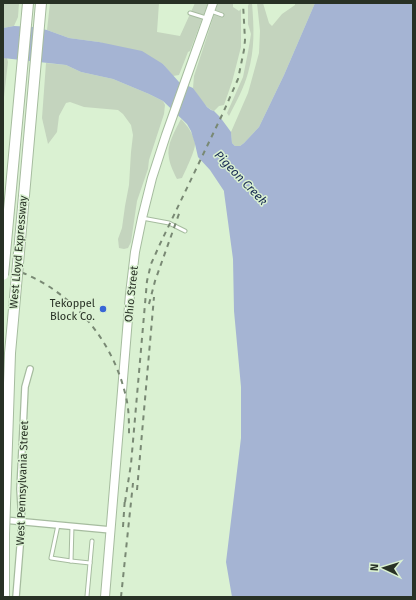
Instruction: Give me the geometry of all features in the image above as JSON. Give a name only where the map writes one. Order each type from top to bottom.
[{"type":"highway","name":"West Lloyd Expressway","points":[[3,275],[28,3]]},
{"type":"highway","name":"West Lloyd Expressway","points":[[4,597],[4,534],[12,326],[41,3]]},
{"type":"street","name":"Ohio Street","points":[[105,597],[130,294],[135,252],[152,178],[210,11]]},
{"type":"street","name":"West Pennsylvania Street","points":[[16,597],[22,522],[20,489],[25,387],[30,369]]},
{"type":"street","points":[[3,520],[111,530]]},
{"type":"lane","points":[[190,13],[210,11],[222,15]]},
{"type":"lane","points":[[142,218],[169,223],[185,231]]},
{"type":"lane","points":[[58,525],[50,558],[90,563]]},
{"type":"lane","points":[[71,561],[72,526]]},
{"type":"lane","points":[[87,596],[92,541]]},
{"type":"green space","points":[[3,3],[19,3],[18,17],[14,26],[3,28]]},
{"type":"green space","points":[[50,3],[159,3],[157,32],[180,36],[195,3],[208,3],[190,51],[188,52],[179,75],[173,76],[163,64],[99,42],[69,38],[47,30]]},
{"type":"green space","points":[[218,3],[233,3],[233,7],[239,11],[241,9],[241,47],[232,82],[224,105],[219,106],[214,111],[199,98],[193,88],[194,76]]},
{"type":"green space","points":[[249,3],[252,3],[252,55],[248,73],[240,95],[229,116],[227,113],[243,77],[248,52],[251,34],[248,24]]},
{"type":"green space","points":[[257,3],[263,3],[269,23],[272,26],[282,14],[295,5],[295,3],[315,3],[284,75],[259,127],[244,143],[240,146],[235,146],[232,143],[231,132],[248,93],[259,53],[260,31]]},
{"type":"green space","points":[[3,58],[7,58],[8,62],[4,97],[3,97]]},
{"type":"green space","points":[[46,63],[66,65],[81,72],[113,79],[163,101],[165,105],[164,114],[149,160],[148,169],[137,201],[131,242],[128,248],[119,248],[118,239],[122,228],[129,185],[133,135],[131,125],[118,110],[84,107],[70,102],[66,103],[59,116],[57,132],[48,144],[42,118]]},
{"type":"green space","points":[[181,119],[192,133],[195,146],[182,178],[177,179],[172,169],[168,153],[172,138]]},
{"type":"water","name":"Pigeon Creek","points":[[315,3],[413,3],[413,597],[232,597],[226,562],[241,438],[241,387],[234,311],[233,259],[224,191],[210,170],[198,157],[191,131],[187,124],[163,101],[113,79],[81,72],[66,65],[3,58],[3,28],[14,26],[33,27],[47,30],[69,38],[99,42],[142,51],[163,64],[179,82],[193,88],[207,107],[220,117],[231,132],[232,143],[235,146],[240,146],[259,127],[284,75]]},
{"type":"railway","points":[[125,502],[131,464],[147,281],[151,264],[238,79],[245,40],[243,3]]},
{"type":"railway","points":[[149,304],[155,281],[180,211]]},
{"type":"railway","points":[[3,266],[26,274],[46,285],[65,299],[82,315],[97,333],[110,353],[119,374],[127,402],[129,434]]},
{"type":"railway","points":[[137,490],[154,297]]},
{"type":"railway","points":[[121,597],[133,483]]},
{"type":"railway","points":[[123,527],[125,497]]},
{"type":"place","name":"Tekoppel Block Co.","points":[[103,309]]}]
